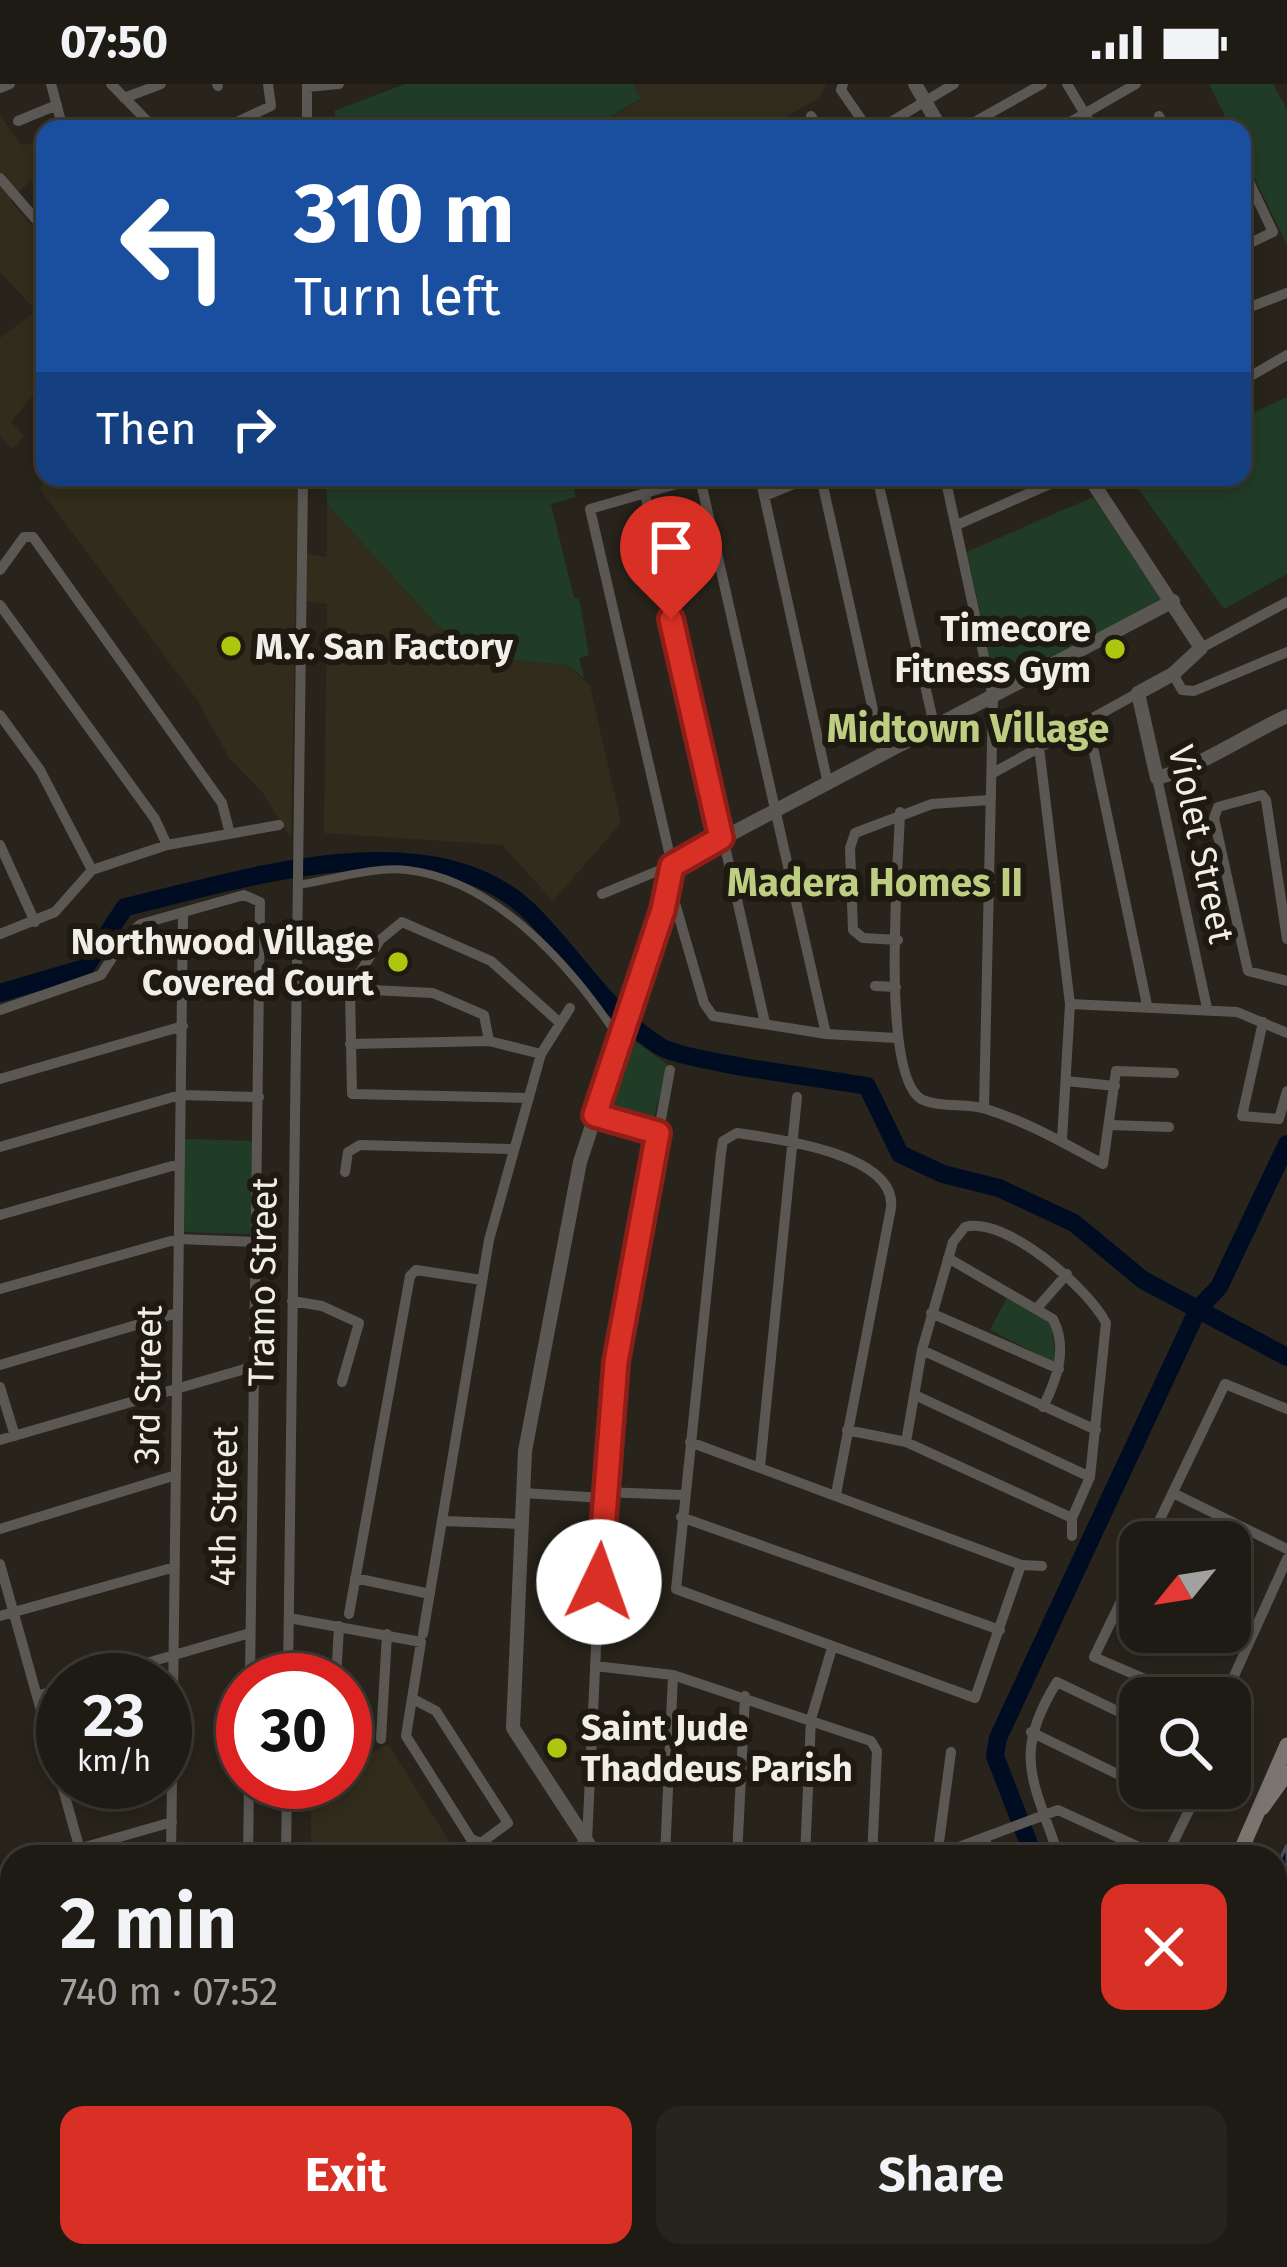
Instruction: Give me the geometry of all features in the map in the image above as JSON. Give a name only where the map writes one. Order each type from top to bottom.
[{"type":"main road","points":[[1244,1845],[1287,1745]]},
{"type":"main road","points":[[1262,1808],[1287,1773]]},
{"type":"street","points":[[0,88],[10,84]]},
{"type":"street","points":[[51,84],[61,120]]},
{"type":"street","points":[[110,84],[146,120]]},
{"type":"street","points":[[124,98],[161,84]]},
{"type":"street","points":[[241,120],[271,106],[268,84]]},
{"type":"street","points":[[308,120],[307,86],[339,84]]},
{"type":"street","points":[[916,84],[936,120]]},
{"type":"street","points":[[894,120],[954,84]]},
{"type":"street","points":[[978,120],[1042,84]]},
{"type":"street","points":[[1067,84],[1089,120]]},
{"type":"street","points":[[1074,120],[1136,84]]},
{"type":"street","points":[[842,85],[863,120]]},
{"type":"street","points":[[18,122],[57,105]]},
{"type":"street","points":[[811,116],[814,120]]},
{"type":"street","points":[[1159,116],[1161,120]]},
{"type":"street","points":[[0,178],[36,220]]},
{"type":"street","points":[[1251,186],[1273,232],[1251,243]]},
{"type":"street","points":[[1251,307],[1287,293]]},
{"type":"street","points":[[1251,376],[1287,355]]},
{"type":"street","name":"Tramo Street","points":[[288,1653],[303,486]]},
{"type":"street","points":[[590,1845],[513,1728],[520,1524],[525,1451],[551,1305],[595,1115],[670,886],[672,866],[589,514],[597,504],[672,486]]},
{"type":"street","points":[[702,486],[826,1034]]},
{"type":"street","points":[[762,486],[828,784]]},
{"type":"street","points":[[765,496],[789,486]]},
{"type":"street","points":[[823,486],[883,755]]},
{"type":"street","points":[[879,486],[935,729]]},
{"type":"street","points":[[948,486],[993,698],[984,1108]]},
{"type":"street","points":[[959,524],[1046,486]]},
{"type":"street","points":[[1095,486],[1201,648]]},
{"type":"street","points":[[645,494],[765,1023]]},
{"type":"street","points":[[0,570],[24,537],[33,536],[222,803],[230,834]]},
{"type":"street","points":[[602,894],[672,866],[1173,601]]},
{"type":"street","points":[[993,773],[1173,674],[1201,648],[1287,602]]},
{"type":"street","points":[[0,604],[154,819],[166,845]]},
{"type":"street","points":[[1173,674],[1182,690],[1194,692],[1287,652]]},
{"type":"street","name":"Violet Street","points":[[1138,693],[1207,1008]]},
{"type":"street","points":[[0,715],[46,781],[92,870]]},
{"type":"street","points":[[1157,778],[1186,770],[1219,747],[1287,716]]},
{"type":"street","points":[[1087,719],[1147,1005]]},
{"type":"street","points":[[1039,747],[1070,1004],[1062,1140]]},
{"type":"street","points":[[1287,939],[1267,800],[1262,795],[1218,807],[1214,818],[1248,971],[1287,981]]},
{"type":"street","points":[[898,940],[863,938],[853,930],[850,848],[862,828],[900,812],[989,800]]},
{"type":"street","points":[[900,812],[896,1038],[921,1099],[984,1108],[1105,1162],[1116,1071],[1174,1073]]},
{"type":"street","points":[[0,934],[55,912],[92,870],[166,845],[279,825]]},
{"type":"street","points":[[0,845],[35,922]]},
{"type":"street","points":[[296,881],[406,869],[470,891],[524,927],[622,1035]]},
{"type":"street","points":[[670,886],[707,1010],[721,1018],[826,1034],[896,1038]]},
{"type":"street","name":"4th Street","points":[[183,914],[244,896],[260,902],[250,1653]]},
{"type":"street","points":[[0,1010],[100,975],[126,936],[141,925],[183,914]]},
{"type":"street","name":"3rd Street","points":[[174,1653],[183,914]]},
{"type":"street","points":[[529,1098],[358,1096],[349,1089],[350,989],[380,940],[402,922],[490,961],[559,1022]]},
{"type":"street","points":[[875,986],[896,987]]},
{"type":"street","points":[[350,989],[433,993],[484,1015],[489,1041]]},
{"type":"street","points":[[1070,1004],[1207,1008],[1287,1033]]},
{"type":"street","points":[[413,1699],[436,1711],[508,1825],[481,1843],[471,1839],[406,1736],[482,1280],[512,1149],[541,1054],[571,1008]]},
{"type":"street","points":[[1262,1022],[1242,1116],[1280,1119],[1287,1091]]},
{"type":"street","points":[[0,1060],[3,1078],[183,1026]]},
{"type":"street","points":[[350,1044],[489,1041],[541,1054]]},
{"type":"street","points":[[587,1841],[603,1495],[616,1362],[670,1070]]},
{"type":"street","points":[[1066,1081],[1115,1086]]},
{"type":"street","points":[[0,1147],[180,1096],[259,1097]]},
{"type":"street","points":[[760,1467],[797,1097]]},
{"type":"street","points":[[595,1115],[658,1133]]},
{"type":"street","points":[[1110,1125],[1169,1127]]},
{"type":"street","points":[[836,1494],[892,1196],[883,1176],[793,1141],[737,1133],[723,1142],[674,1583],[683,1595],[975,1699],[1021,1564]]},
{"type":"street","points":[[345,1172],[348,1152],[360,1145],[512,1149]]},
{"type":"street","points":[[0,1215],[178,1164]]},
{"type":"street","points":[[906,1442],[922,1350],[948,1258],[965,1227],[983,1226],[1067,1274],[1106,1323],[1090,1478],[1072,1518],[1072,1536]]},
{"type":"street","points":[[0,1288],[178,1239],[257,1242]]},
{"type":"street","points":[[948,1258],[1038,1307],[1060,1333],[1059,1369],[1043,1407]]},
{"type":"street","points":[[349,1614],[410,1276],[416,1270],[482,1280]]},
{"type":"street","points":[[1038,1307],[1067,1274]]},
{"type":"street","points":[[292,1301],[322,1306],[359,1322],[342,1382]]},
{"type":"street","points":[[0,1365],[177,1313]]},
{"type":"street","points":[[931,1313],[1059,1369]]},
{"type":"street","points":[[922,1350],[1096,1430]]},
{"type":"street","points":[[0,1440],[255,1366]]},
{"type":"street","points":[[1160,1521],[1228,1383],[1287,1409]]},
{"type":"street","points":[[0,1387],[15,1436]]},
{"type":"street","points":[[915,1395],[1090,1478]]},
{"type":"street","points":[[847,1430],[906,1442],[1072,1518]]},
{"type":"street","points":[[690,1442],[1021,1564],[1042,1566]]},
{"type":"street","points":[[0,1528],[176,1475]]},
{"type":"street","points":[[523,1493],[683,1495]]},
{"type":"street","points":[[1173,1493],[1287,1549]]},
{"type":"street","points":[[681,1517],[1000,1630]]},
{"type":"street","points":[[443,1521],[520,1524]]},
{"type":"street","points":[[1234,1677],[1287,1559]]},
{"type":"street","points":[[0,1564],[7,1614],[36,1693]]},
{"type":"street","points":[[7,1614],[175,1567]]},
{"type":"street","points":[[355,1578],[430,1594]]},
{"type":"street","points":[[1119,1605],[1094,1657],[1140,1677]]},
{"type":"street","points":[[289,1618],[422,1640]]},
{"type":"street","points":[[337,1653],[338,1627]]},
{"type":"street","points":[[178,1653],[250,1633]]},
{"type":"street","points":[[381,1739],[387,1634]]},
{"type":"street","points":[[806,1845],[811,1719],[832,1648]]},
{"type":"street","points":[[595,1666],[673,1675],[745,1696],[875,1745],[872,1845]]},
{"type":"street","points":[[666,1845],[673,1675]]},
{"type":"street","points":[[1054,1845],[1032,1775],[1031,1732],[1058,1682],[1119,1712]]},
{"type":"street","points":[[738,1845],[745,1696]]},
{"type":"street","points":[[1031,1732],[1119,1774]]},
{"type":"street","points":[[938,1845],[951,1752]]},
{"type":"street","points":[[68,1809],[79,1845]]},
{"type":"street","name":"3rd Street","points":[[171,1845],[172,1809]]},
{"type":"street","points":[[248,1845],[249,1809]]},
{"type":"street","points":[[286,1845],[287,1809]]},
{"type":"street","points":[[1170,1845],[1190,1809]]},
{"type":"street","points":[[969,1845],[1058,1810],[1139,1845]]},
{"type":"street","points":[[104,1845],[172,1822]]},
{"type":"street","points":[[986,1839],[988,1845]]},
{"type":"street","points":[[581,1845],[587,1841]]},
{"type":"shaded area","points":[[633,84],[826,84],[819,98],[781,120],[604,120],[641,100]]},
{"type":"shaded area","points":[[0,116],[21,145],[36,143],[36,176],[10,200],[36,230],[36,311],[0,272]]},
{"type":"shaded area","points":[[36,311],[36,392],[11,422],[24,435],[13,449],[0,436],[0,338]]},
{"type":"shaded area","name":"M.Y. San Factory","points":[[298,486],[291,838],[262,792],[230,759],[197,700],[39,488]]},
{"type":"shaded area","name":"M.Y. San Factory","points":[[327,504],[439,627],[513,660],[568,665],[590,686],[621,823],[553,901],[502,845],[324,833],[327,604],[306,601],[307,554],[327,557]]},
{"type":"shaded area","points":[[388,1744],[451,1845],[311,1845],[311,1809],[372,1809],[372,1753]]},
{"type":"green space","points":[[405,84],[633,84],[641,99],[604,120],[336,120],[334,111]]},
{"type":"green space","points":[[1209,84],[1273,84],[1287,110],[1287,245],[1251,171],[1251,120],[1227,120]]},
{"type":"green space","points":[[1287,397],[1287,574],[1224,609],[1136,486],[1251,486],[1251,414]]},
{"type":"green space","points":[[326,486],[573,486],[576,497],[551,504],[574,598],[579,598],[589,655],[579,658],[584,678],[568,665],[513,660],[439,627],[327,504]]},
{"type":"green space","points":[[1093,497],[1162,601],[996,687],[967,552]]},
{"type":"green space","points":[[628,1036],[668,1065],[652,1124],[603,1109]]},
{"type":"green space","points":[[185,1139],[252,1141],[251,1234],[183,1232]]},
{"type":"green space","points":[[1009,1294],[1051,1320],[1056,1363],[990,1330]]},
{"type":"waterway","points":[[0,993],[85,968],[125,907],[223,883],[333,864],[388,861],[440,866],[487,882],[528,910],[607,1001],[661,1047],[727,1064],[867,1086],[900,1154],[943,1174],[999,1188],[1074,1223],[1143,1280],[1287,1357]]},
{"type":"waterway","points":[[1029,1845],[995,1756],[998,1738],[1198,1309],[1219,1287],[1287,1144]]},
{"type":"place","name":"M.Y. San Factory","points":[[231,646]]},
{"type":"place","name":"Timecore Fitness Gym","points":[[1115,649]]},
{"type":"place","name":"Northwood Village Covered Court","points":[[398,962]]},
{"type":"place","name":"Saint Jude Thaddeus Parish","points":[[557,1748]]},
{"type":"district","name":"Midtown Village","points":[[968,728]]},
{"type":"district","name":"Madera Homes II","points":[[875,882]]},
{"type":"route","points":[[599,1582],[616,1362],[658,1133],[595,1115],[663,910],[672,866],[721,838],[671,619]]}]
